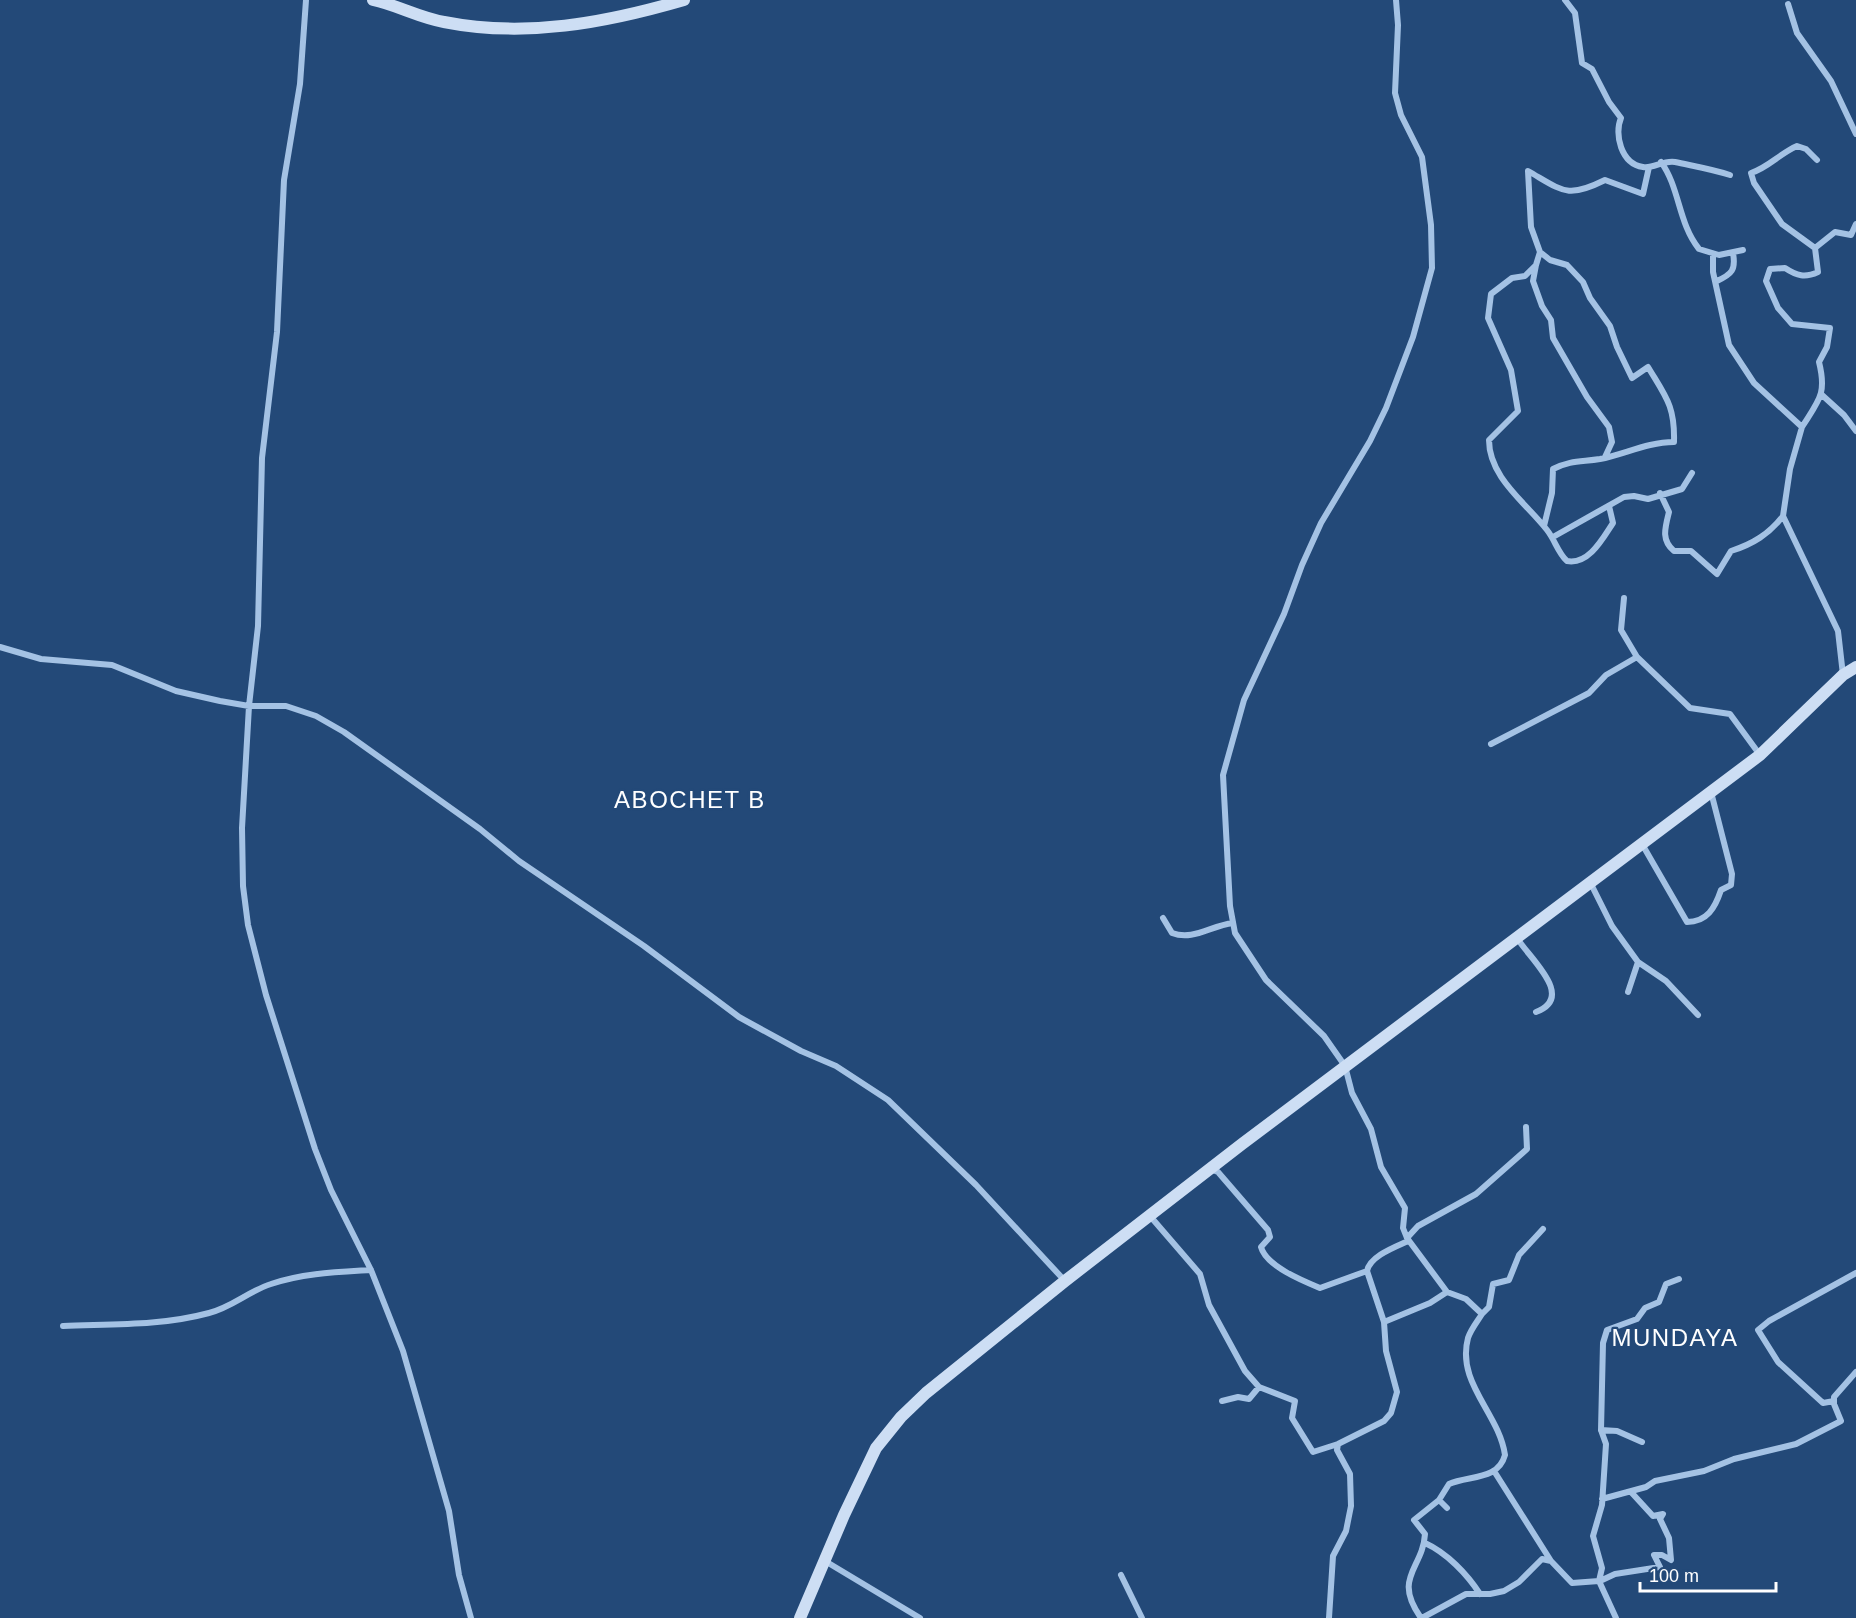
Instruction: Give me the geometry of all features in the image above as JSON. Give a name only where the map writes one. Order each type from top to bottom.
[{"type":"main road","points":[[373,0],[442,22],[490,28],[552,28],[594,23],[626,17],[684,0]]},
{"type":"main road","points":[[800,1618],[860,1480],[886,1434],[926,1393],[1065,1281],[1210,1169],[1760,755],[1843,675],[1856,667]]},
{"type":"street","points":[[306,0],[300,84],[280,218],[281,275],[262,458],[258,626],[249,706],[242,828],[243,886],[248,925],[266,995],[315,1149],[331,1190],[371,1270],[403,1350],[449,1511],[459,1575],[471,1618]]},
{"type":"street","points":[[1395,0],[1398,25],[1395,93],[1401,115],[1422,157],[1431,225],[1432,268],[1413,337],[1386,408],[1370,441],[1321,523],[1252,681],[1233,735],[1223,775],[1230,906],[1235,933],[1253,963],[1266,980],[1324,1036],[1345,1066],[1352,1093],[1371,1129],[1381,1167],[1405,1208],[1403,1228],[1407,1240],[1447,1292],[1466,1299],[1482,1314]]},
{"type":"street","points":[[1566,0],[1575,13],[1582,63],[1592,69],[1609,102],[1621,118],[1617,128],[1624,152],[1632,162],[1642,167],[1661,162],[1699,166],[1730,175]]},
{"type":"street","points":[[1788,4],[1797,33],[1831,81],[1856,134]]},
{"type":"street","points":[[1660,493],[1669,512],[1663,532],[1669,546],[1674,552],[1691,551],[1717,574],[1731,551],[1750,545],[1760,536],[1771,532],[1783,516],[1790,469],[1802,427],[1822,395],[1824,380],[1819,362],[1827,347],[1830,328],[1792,324],[1778,308],[1766,281],[1770,269],[1785,268],[1795,275],[1809,277],[1818,272],[1815,248],[1782,224],[1754,183],[1751,173],[1767,168],[1774,158],[1797,146],[1806,149],[1817,160]]},
{"type":"street","points":[[1661,162],[1668,172],[1682,221],[1699,249],[1713,254],[1743,250]]},
{"type":"street","points":[[1544,526],[1552,493],[1553,469],[1569,461],[1605,457],[1657,442],[1674,442],[1672,408],[1648,368],[1632,378],[1610,326],[1590,298],[1583,282],[1566,265],[1550,260],[1540,252],[1531,227],[1528,171],[1554,186],[1580,193],[1605,180],[1643,194],[1649,167]]},
{"type":"street","points":[[1815,248],[1835,232],[1851,235],[1856,224]]},
{"type":"street","points":[[1540,252],[1533,281],[1542,306],[1551,320],[1552,338],[1587,397],[1609,427],[1612,442],[1605,457]]},
{"type":"street","points":[[1717,281],[1731,275],[1736,266],[1733,252]]},
{"type":"street","points":[[1713,254],[1713,272],[1717,281],[1723,322],[1738,363],[1754,383],[1802,427]]},
{"type":"street","points":[[1536,265],[1526,276],[1512,278],[1491,294],[1488,318],[1511,370],[1518,411],[1489,440],[1489,457],[1515,494],[1553,537],[1565,560],[1577,561],[1594,550],[1613,523],[1609,506]]},
{"type":"street","points":[[1822,395],[1844,415],[1856,431]]},
{"type":"street","points":[[1553,537],[1624,497],[1634,496],[1648,499],[1660,493],[1682,489],[1692,473]]},
{"type":"street","points":[[1783,516],[1838,631],[1843,675]]},
{"type":"street","points":[[1624,598],[1621,630],[1637,657],[1690,708],[1730,714],[1760,755]]},
{"type":"street","points":[[0,647],[41,659],[112,665],[176,691],[249,706],[286,706],[316,716],[344,732],[480,829],[519,861],[644,946],[739,1017],[859,1080],[888,1100],[961,1170],[1065,1281]]},
{"type":"street","points":[[1491,744],[1589,693],[1606,675],[1637,657]]},
{"type":"street","points":[[1642,844],[1686,922],[1706,917],[1718,901],[1720,890],[1731,885],[1732,874],[1710,792]]},
{"type":"street","points":[[1591,884],[1612,926],[1638,962],[1666,981],[1698,1015]]},
{"type":"street","points":[[1163,918],[1172,933],[1185,938],[1233,923]]},
{"type":"street","points":[[1517,938],[1552,986],[1553,999],[1546,1008],[1536,1012]]},
{"type":"street","points":[[1628,992],[1638,962]]},
{"type":"street","points":[[1150,1216],[1200,1274],[1209,1305],[1245,1371],[1259,1387],[1295,1401],[1292,1418],[1313,1452],[1338,1444],[1375,1426],[1391,1413],[1397,1392],[1386,1351],[1384,1322],[1367,1271],[1368,1264],[1407,1240],[1418,1226],[1476,1194],[1527,1149],[1526,1127]]},
{"type":"street","points":[[1210,1169],[1218,1172],[1268,1230],[1270,1237],[1261,1247],[1262,1252],[1284,1270],[1320,1288],[1367,1271]]},
{"type":"street","points":[[1544,1229],[1519,1255],[1509,1280],[1493,1284],[1489,1307],[1468,1336],[1466,1366],[1472,1384],[1503,1439],[1504,1459],[1494,1471],[1476,1479],[1449,1484],[1439,1500],[1414,1520],[1425,1534],[1425,1543],[1409,1574],[1410,1593],[1422,1618],[1458,1597],[1504,1591],[1519,1582],[1538,1561],[1551,1561]]},
{"type":"street","points":[[63,1326],[141,1325],[211,1313],[271,1284],[322,1273],[371,1270]]},
{"type":"street","points":[[1834,1401],[1823,1402],[1778,1362],[1758,1330],[1769,1321],[1856,1273]]},
{"type":"street","points":[[1616,1618],[1599,1581],[1602,1568],[1593,1536],[1601,1512],[1606,1444],[1601,1430],[1602,1352],[1607,1330],[1637,1319],[1645,1308],[1659,1302],[1666,1284],[1679,1279]]},
{"type":"street","points":[[1384,1322],[1430,1303],[1447,1292]]},
{"type":"street","points":[[1602,1499],[1646,1487],[1655,1481],[1704,1471],[1734,1459],[1796,1444],[1818,1435],[1841,1421],[1834,1401],[1839,1389],[1856,1372]]},
{"type":"street","points":[[1222,1401],[1238,1397],[1250,1399],[1259,1387]]},
{"type":"street","points":[[1601,1430],[1617,1431],[1642,1442]]},
{"type":"street","points":[[1329,1618],[1333,1556],[1346,1531],[1352,1488],[1346,1464],[1337,1450],[1338,1444]]},
{"type":"street","points":[[1494,1471],[1551,1561],[1572,1583],[1599,1581],[1615,1574],[1660,1567],[1654,1556],[1662,1555],[1671,1560],[1669,1538],[1660,1519],[1662,1514],[1653,1516],[1631,1492]]},
{"type":"street","points":[[1439,1500],[1447,1508]]},
{"type":"street","points":[[1425,1543],[1438,1550],[1466,1575],[1480,1594]]},
{"type":"street","points":[[824,1561],[920,1618]]},
{"type":"street","points":[[1121,1575],[1142,1618]]},
{"type":"district","name":"ABOCHET B","points":[[690,800]]},
{"type":"district","name":"MUNDAYA","points":[[1675,1338]]}]
